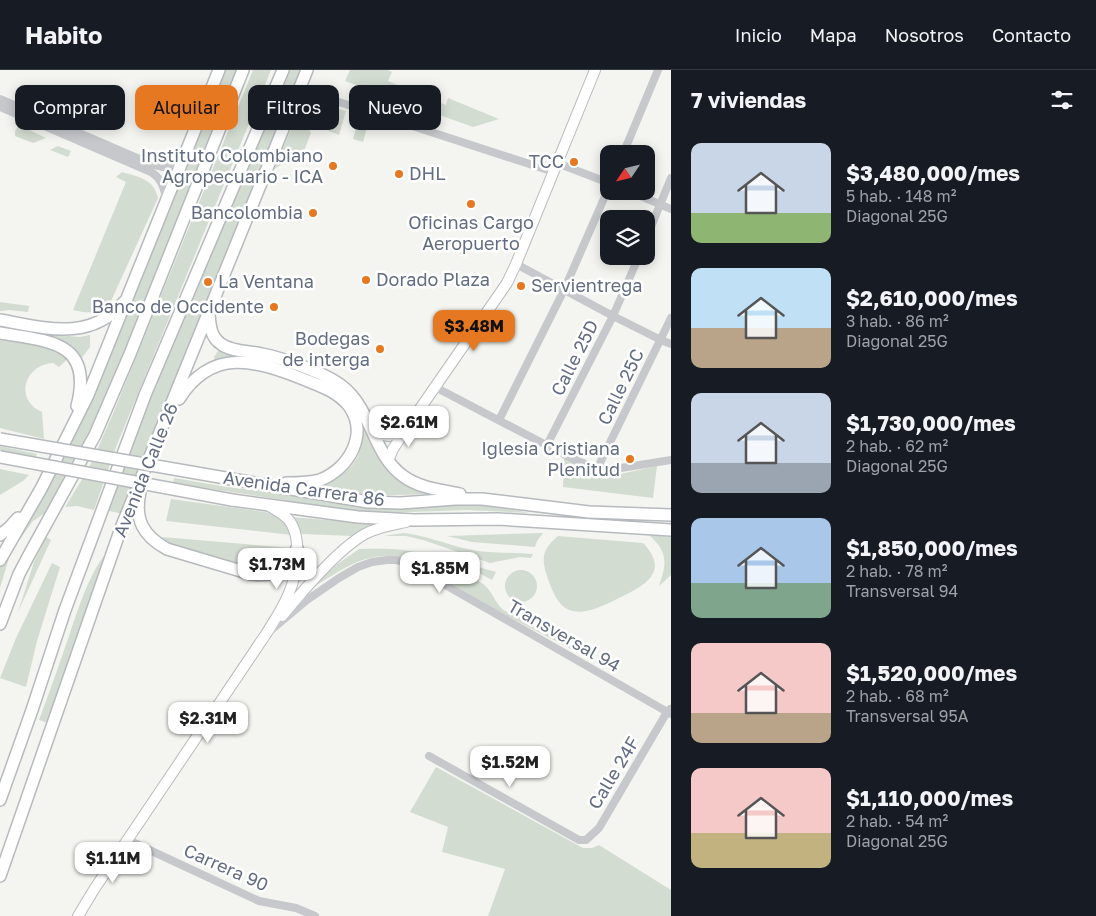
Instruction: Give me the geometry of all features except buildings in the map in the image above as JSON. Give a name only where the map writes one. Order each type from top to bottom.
[{"type":"main road","points":[[0,560],[42,487],[88,395],[219,70]]},
{"type":"main road","points":[[0,624],[29,555],[95,434],[130,354],[243,70]]},
{"type":"main road","name":"Avenida Calle 26","points":[[0,800],[65,610],[142,403],[283,70]]},
{"type":"main road","name":"Avenida Calle 26","points":[[300,85],[306,70]]},
{"type":"main road","name":"Avenida Calle 26","points":[[0,876],[114,547],[282,130]]},
{"type":"main road","points":[[0,320],[53,329],[66,330],[84,327],[110,316],[128,296]]},
{"type":"main road","points":[[209,312],[212,334],[225,347],[277,358],[327,377],[346,388],[362,407],[388,461],[403,476],[418,484],[482,499]]},
{"type":"main road","points":[[0,332],[51,341],[67,350],[74,357],[79,366],[82,385],[70,432]]},
{"type":"main road","points":[[167,418],[185,390],[201,375],[215,367],[240,361],[260,364],[290,374],[332,391],[341,398],[354,415],[357,440],[352,453],[339,468],[320,480],[307,483],[259,484]]},
{"type":"main road","name":"Avenida Carrera 86","points":[[0,439],[368,502],[401,502],[455,498],[482,499],[589,512],[671,515]]},
{"type":"main road","name":"Avenida Carrera 86","points":[[0,457],[232,500],[358,517],[414,520],[498,519],[671,530]]},
{"type":"main road","points":[[144,474],[138,504],[141,522],[149,536],[167,548],[251,574],[269,575],[282,570],[290,562],[297,548]]},
{"type":"main road","points":[[0,535],[16,520],[42,487]]},
{"type":"street","points":[[388,461],[408,426],[507,283],[595,70]]},
{"type":"street","points":[[627,145],[658,70]]},
{"type":"street","points":[[0,99],[152,164],[163,167],[182,161]]},
{"type":"street","points":[[339,101],[600,180]]},
{"type":"street","points":[[0,107],[151,172],[156,175],[163,186],[166,202]]},
{"type":"street","points":[[655,219],[671,178]]},
{"type":"street","points":[[499,420],[564,290],[603,200]]},
{"type":"street","points":[[650,200],[671,209]]},
{"type":"street","points":[[516,264],[671,344]]},
{"type":"street","name":"Calle 25D","points":[[547,445],[614,316],[635,265]]},
{"type":"street","name":"Calle 25C","points":[[597,469],[671,318]]},
{"type":"street","points":[[435,387],[597,469],[621,468],[671,460]]},
{"type":"street","points":[[375,434],[389,436],[408,426]]},
{"type":"street","points":[[78,916],[266,634],[292,586],[297,548],[294,528],[288,519],[269,506]]},
{"type":"street","points":[[266,634],[296,599],[351,544],[378,529],[414,520]]},
{"type":"street","name":"Transversal 94","points":[[266,634],[338,578],[372,562],[396,560],[407,563],[670,712]]},
{"type":"street","name":"Calle 24F","points":[[429,756],[580,840],[586,840],[598,828],[670,712]]},
{"type":"street","name":"Carrera 90","points":[[128,840],[259,901],[296,908],[314,916]]},
{"type":"shaded area","points":[[226,70],[238,70],[232,85],[220,85]]},
{"type":"shaded area","points":[[253,70],[271,70],[265,85],[248,85],[248,126],[116,447],[94,510],[77,506],[65,507],[89,468],[112,416],[229,130],[238,130],[238,107]]},
{"type":"shaded area","points":[[286,70],[300,70],[295,85],[280,85]]},
{"type":"shaded area","points":[[350,70],[388,70],[392,72],[388,81],[398,85],[356,85],[345,81]]},
{"type":"shaded area","points":[[448,98],[499,119],[473,127],[441,116],[441,103],[446,105]]},
{"type":"shaded area","points":[[339,109],[346,111],[339,135],[329,131],[339,130]]},
{"type":"shaded area","points":[[29,130],[46,138],[33,143],[15,136],[15,131]]},
{"type":"shaded area","points":[[200,130],[214,130],[101,412],[50,510],[33,521],[17,543],[9,558],[0,588],[0,567],[48,484]]},
{"type":"shaded area","points":[[261,130],[278,130],[123,514],[105,510],[127,449]]},
{"type":"shaded area","points":[[291,130],[309,130],[311,133],[304,151],[274,169]]},
{"type":"shaded area","points":[[355,130],[366,130],[363,142],[353,139]]},
{"type":"shaded area","points":[[58,146],[71,151],[68,157],[50,150]]},
{"type":"shaded area","points":[[122,172],[145,180],[153,187],[158,198],[111,301],[94,312],[73,310],[126,182],[116,177]]},
{"type":"shaded area","points":[[0,302],[29,306],[28,312],[0,311]]},
{"type":"shaded area","points":[[0,334],[47,342],[70,357],[59,367],[53,363],[43,365],[29,376],[26,384],[28,400],[33,407],[42,412],[44,439],[0,428]]},
{"type":"shaded area","points":[[46,334],[80,337],[90,335],[90,347],[80,360],[66,344]]},
{"type":"shaded area","points":[[220,348],[238,354],[237,357],[215,362],[214,357]]},
{"type":"shaded area","points":[[362,423],[374,448],[393,475],[402,482],[427,494],[369,494],[310,488],[342,475],[354,463],[362,444]]},
{"type":"shaded area","points":[[0,446],[37,454],[35,459],[0,452]]},
{"type":"shaded area","points":[[564,458],[602,478],[657,466],[653,498],[563,487]]},
{"type":"shaded area","points":[[0,469],[29,475],[23,481],[0,495]]},
{"type":"shaded area","points":[[174,478],[364,507],[486,505],[530,513],[468,510],[382,513],[348,510],[173,483]]},
{"type":"shaded area","points":[[171,499],[265,512],[275,515],[282,520],[292,535],[166,521]]},
{"type":"shaded area","points":[[291,517],[376,524],[352,536],[302,534]]},
{"type":"shaded area","points":[[403,533],[426,537],[472,550],[533,554],[531,558],[520,557],[490,563],[423,540],[406,536],[384,536]]},
{"type":"shaded area","points":[[543,533],[535,547],[472,542],[447,536]]},
{"type":"shaded area","points":[[649,535],[671,537],[671,575],[659,586],[664,558],[660,547]]},
{"type":"shaded area","points":[[558,536],[643,543],[655,562],[654,570],[651,577],[645,583],[607,604],[580,612],[567,609],[560,603],[549,583],[544,562],[547,548]]},
{"type":"shaded area","points":[[46,537],[51,540],[18,612],[34,562]]},
{"type":"shaded area","points":[[162,537],[291,548],[285,563],[263,572],[164,543]]},
{"type":"shaded area","points":[[359,549],[409,551],[448,564],[487,587],[500,606],[507,612],[538,617],[551,624],[577,652],[509,617],[411,560],[382,556],[369,558],[345,568],[309,590],[336,565]]},
{"type":"shaded area","points":[[109,550],[48,723],[39,720],[86,589],[96,568]]},
{"type":"shaded area","points":[[457,561],[496,572],[492,580]]},
{"type":"shaded area","points":[[52,563],[60,567],[37,641],[26,687],[0,678],[16,638]]},
{"type":"shaded area","points":[[521,570],[527,571],[532,575],[536,580],[536,592],[532,597],[527,601],[521,602],[515,601],[510,597],[506,592],[505,586],[506,580],[510,575],[515,571]]},
{"type":"shaded area","points":[[436,767],[583,848],[592,848],[599,845],[671,890],[671,916],[488,916],[505,869],[442,852],[448,827],[410,812]]},
{"type":"place","name":"TCC","points":[[574,162]]},
{"type":"place","name":"Instituto Colombiano Agropecuario - ICA","points":[[333,166]]},
{"type":"place","name":"DHL","points":[[399,174]]},
{"type":"place","name":"Oficinas Cargo Aeropuerto","points":[[471,204]]},
{"type":"place","name":"Bancolombia","points":[[313,213]]},
{"type":"place","name":"Dorado Plaza","points":[[366,280]]},
{"type":"place","name":"La Ventana","points":[[208,282]]},
{"type":"place","name":"Servientrega","points":[[521,286]]},
{"type":"place","name":"Banco de Occidente","points":[[274,307]]},
{"type":"place","name":"Bodegas de interga","points":[[380,349]]},
{"type":"place","name":"Iglesia Cristiana Plenitud","points":[[630,459]]}]
